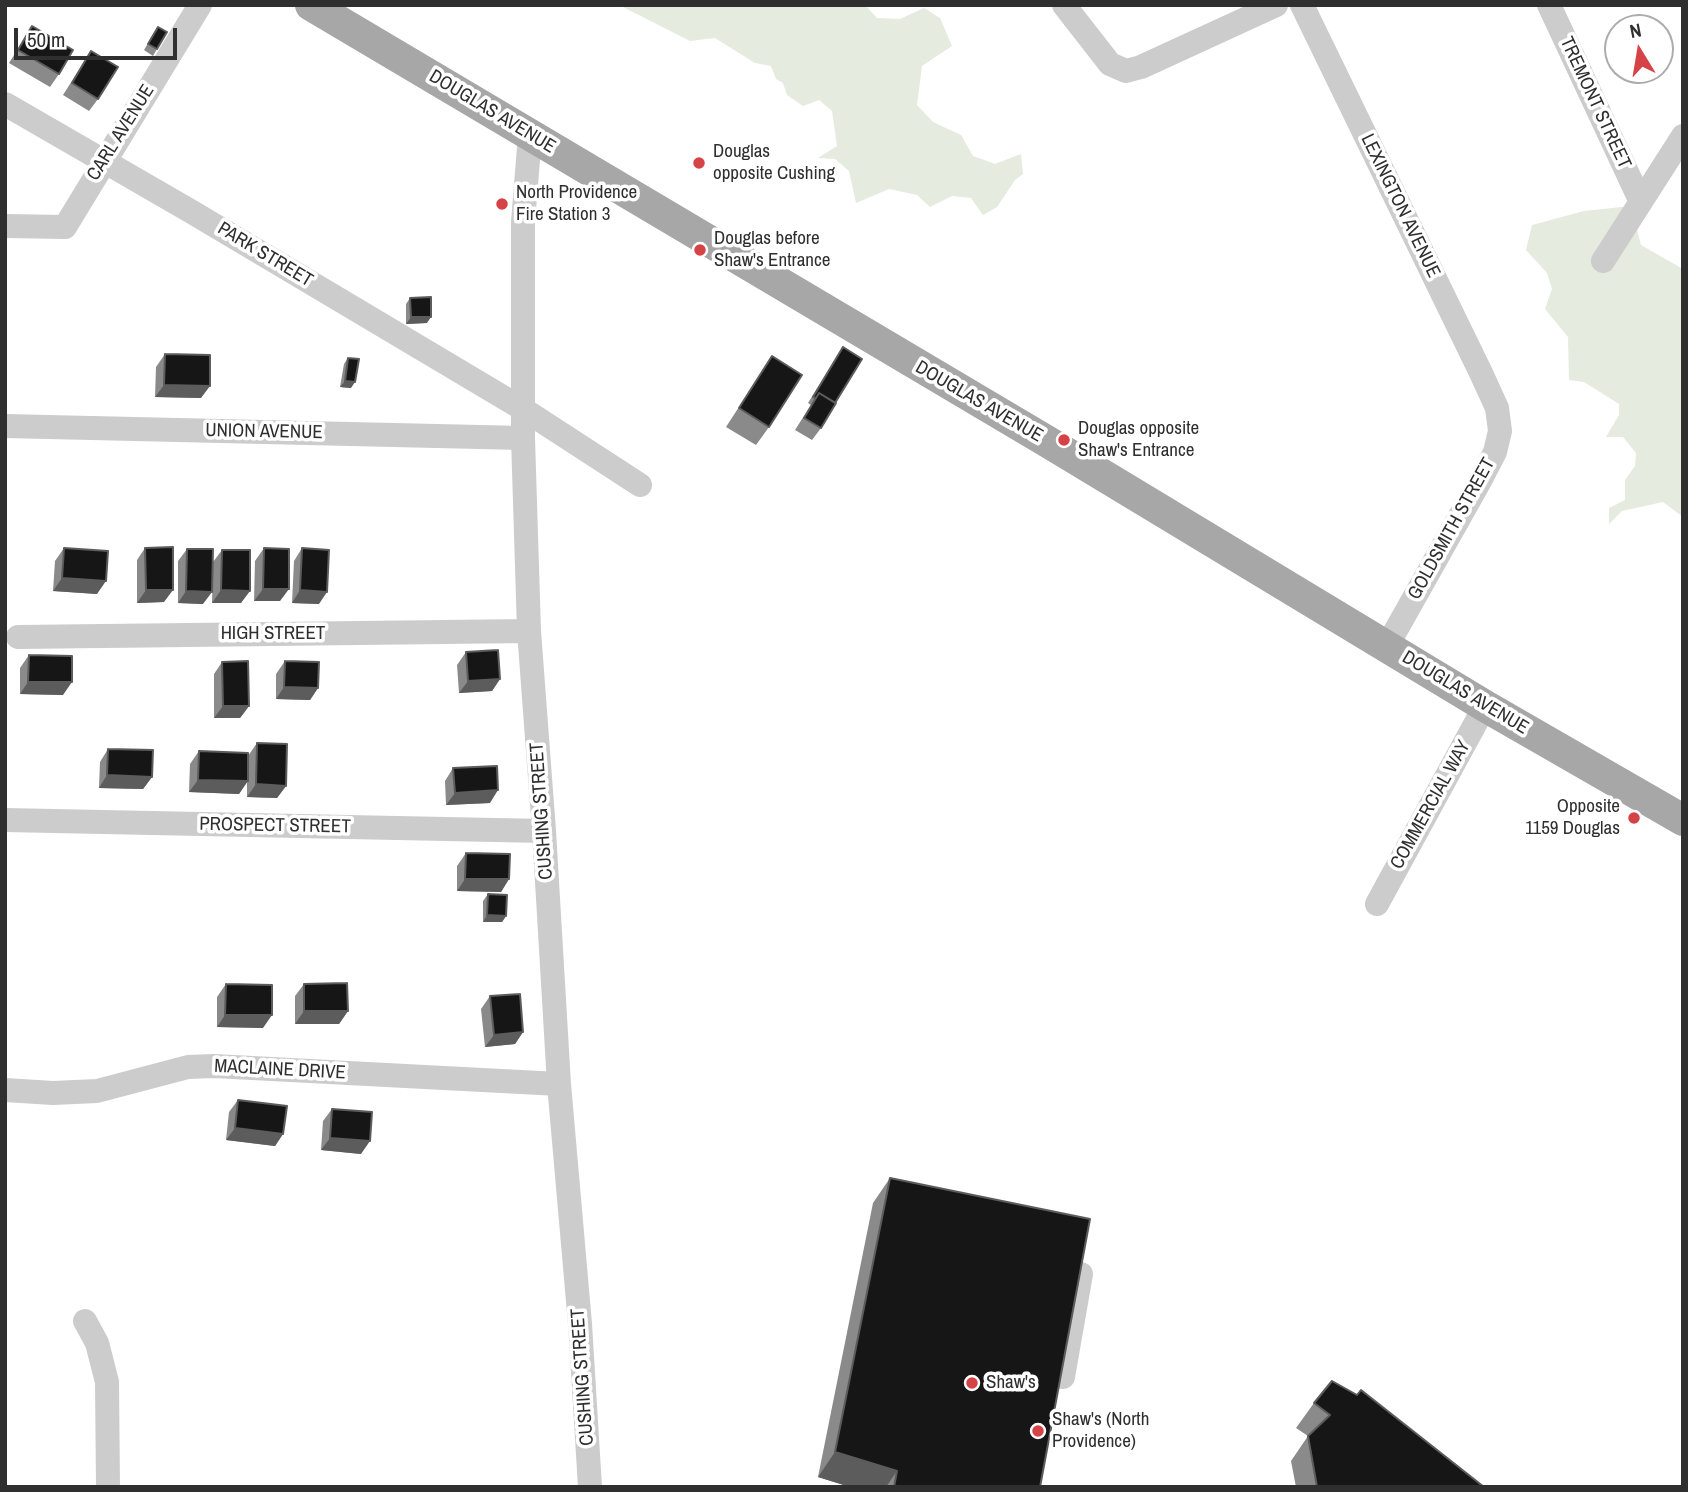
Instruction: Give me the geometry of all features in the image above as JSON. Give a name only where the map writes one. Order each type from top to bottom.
[{"type":"main road","name":"DOUGLAS AVENUE","points":[[311,5],[1485,706],[1683,820]]},
{"type":"street","name":"CARL AVENUE","points":[[5,226],[65,227],[200,5]]},
{"type":"street","points":[[1064,5],[1110,64],[1126,71],[1141,67],[1276,5]]},
{"type":"street","name":"LEXINGTON AVENUE","points":[[1302,5],[1497,408]]},
{"type":"street","name":"TREMONT STREET","points":[[1549,5],[1640,200]]},
{"type":"street","name":"PARK STREET","points":[[5,104],[523,409],[640,485]]},
{"type":"street","name":"CUSHING STREET","points":[[530,135],[523,222],[523,438],[528,631],[590,1487]]},
{"type":"street","points":[[1602,261],[1683,136]]},
{"type":"street","name":"GOLDSMITH STREET","points":[[1387,646],[1495,452],[1500,431],[1497,408]]},
{"type":"street","name":"UNION AVENUE","points":[[5,426],[523,438]]},
{"type":"street","name":"HIGH STREET","points":[[18,637],[528,631]]},
{"type":"street","name":"COMMERCIAL WAY","points":[[1377,904],[1485,706]]},
{"type":"street","name":"PROSPECT STREET","points":[[5,820],[544,831]]},
{"type":"street","name":"MACLAINE DRIVE","points":[[5,1090],[53,1093],[97,1091],[188,1067],[214,1066],[559,1084]]},
{"type":"street","points":[[1063,1377],[1081,1274]]},
{"type":"street","points":[[85,1321],[97,1343],[107,1382],[108,1487]]},
{"type":"shaded area","points":[[619,5],[865,5],[877,18],[900,19],[924,8],[940,18],[952,46],[922,66],[917,105],[933,122],[961,135],[973,156],[995,164],[1021,154],[1023,174],[1015,180],[997,207],[983,215],[971,198],[952,196],[930,207],[917,195],[889,189],[856,203],[849,171],[835,159],[818,158],[837,146],[832,111],[819,100],[803,106],[787,95],[783,83],[776,79],[771,66],[755,63],[715,38],[690,41]]},
{"type":"shaded area","points":[[1631,206],[1641,245],[1683,269],[1683,517],[1663,502],[1622,511],[1609,524],[1609,508],[1625,500],[1625,480],[1635,466],[1636,453],[1623,437],[1606,437],[1619,415],[1619,404],[1584,382],[1569,380],[1568,337],[1545,309],[1552,289],[1547,273],[1526,250],[1532,225],[1584,211]]},
{"type":"building","points":[[32,26],[73,50],[59,74],[18,50]]},
{"type":"building","points":[[158,27],[167,32],[157,49],[148,44]]},
{"type":"building","points":[[91,51],[118,67],[98,99],[72,83]]},
{"type":"building","points":[[431,297],[431,317],[411,317],[410,298]]},
{"type":"building","points":[[843,347],[862,359],[835,403],[819,393],[816,398],[813,397]]},
{"type":"building","points":[[165,354],[210,355],[210,386],[164,385]]},
{"type":"building","points":[[772,356],[802,375],[769,427],[739,408]]},
{"type":"building","points":[[348,358],[359,359],[355,382],[345,381]]},
{"type":"building","points":[[819,393],[836,403],[821,428],[804,418]]},
{"type":"building","points":[[173,547],[173,590],[146,590],[145,548]]},
{"type":"building","points":[[64,548],[108,551],[106,581],[62,578]]},
{"type":"building","points":[[264,548],[289,549],[289,589],[263,589]]},
{"type":"building","points":[[302,548],[329,550],[327,592],[300,590]]},
{"type":"building","points":[[187,549],[213,549],[212,592],[186,591]]},
{"type":"building","points":[[222,550],[250,550],[250,591],[221,590]]},
{"type":"building","points":[[498,650],[500,679],[468,681],[466,652]]},
{"type":"building","points":[[29,655],[72,656],[72,682],[28,682]]},
{"type":"building","points":[[248,661],[249,706],[223,706],[222,662]]},
{"type":"building","points":[[285,661],[319,662],[318,688],[284,687]]},
{"type":"building","points":[[257,743],[287,744],[286,786],[256,784]]},
{"type":"building","points":[[108,749],[153,750],[152,777],[107,775]]},
{"type":"building","points":[[199,751],[248,753],[248,781],[198,780]]},
{"type":"building","points":[[497,766],[498,790],[455,793],[453,768]]},
{"type":"building","points":[[466,853],[510,854],[509,879],[465,879]]},
{"type":"building","points":[[488,894],[507,895],[506,916],[487,915]]},
{"type":"building","points":[[347,983],[348,1011],[304,1011],[304,984]]},
{"type":"building","points":[[226,984],[272,985],[272,1015],[225,1015]]},
{"type":"building","points":[[520,994],[523,1032],[494,1035],[490,996]]},
{"type":"building","points":[[238,1100],[287,1106],[283,1134],[235,1128]]},
{"type":"building","points":[[332,1109],[372,1112],[370,1141],[330,1138]]},
{"type":"building","points":[[890,1178],[1090,1219],[1040,1487],[894,1487],[897,1471],[835,1452]]},
{"type":"building","points":[[1332,1381],[1357,1395],[1361,1390],[1484,1487],[1317,1487],[1308,1436],[1330,1415],[1314,1403]]},
{"type":"place","name":"Douglas opposite Cushing","points":[[699,163]]},
{"type":"place","name":"North Providence Fire Station 3","points":[[502,204]]},
{"type":"place","name":"Douglas before Shaw's Entrance","points":[[700,250]]},
{"type":"place","name":"Douglas opposite Shaw's Entrance","points":[[1064,440]]},
{"type":"place","name":"Opposite 1159 Douglas","points":[[1634,818]]},
{"type":"place","name":"Shaw's","points":[[972,1383]]},
{"type":"place","name":"Shaw's (North Providence)","points":[[1038,1431]]}]
